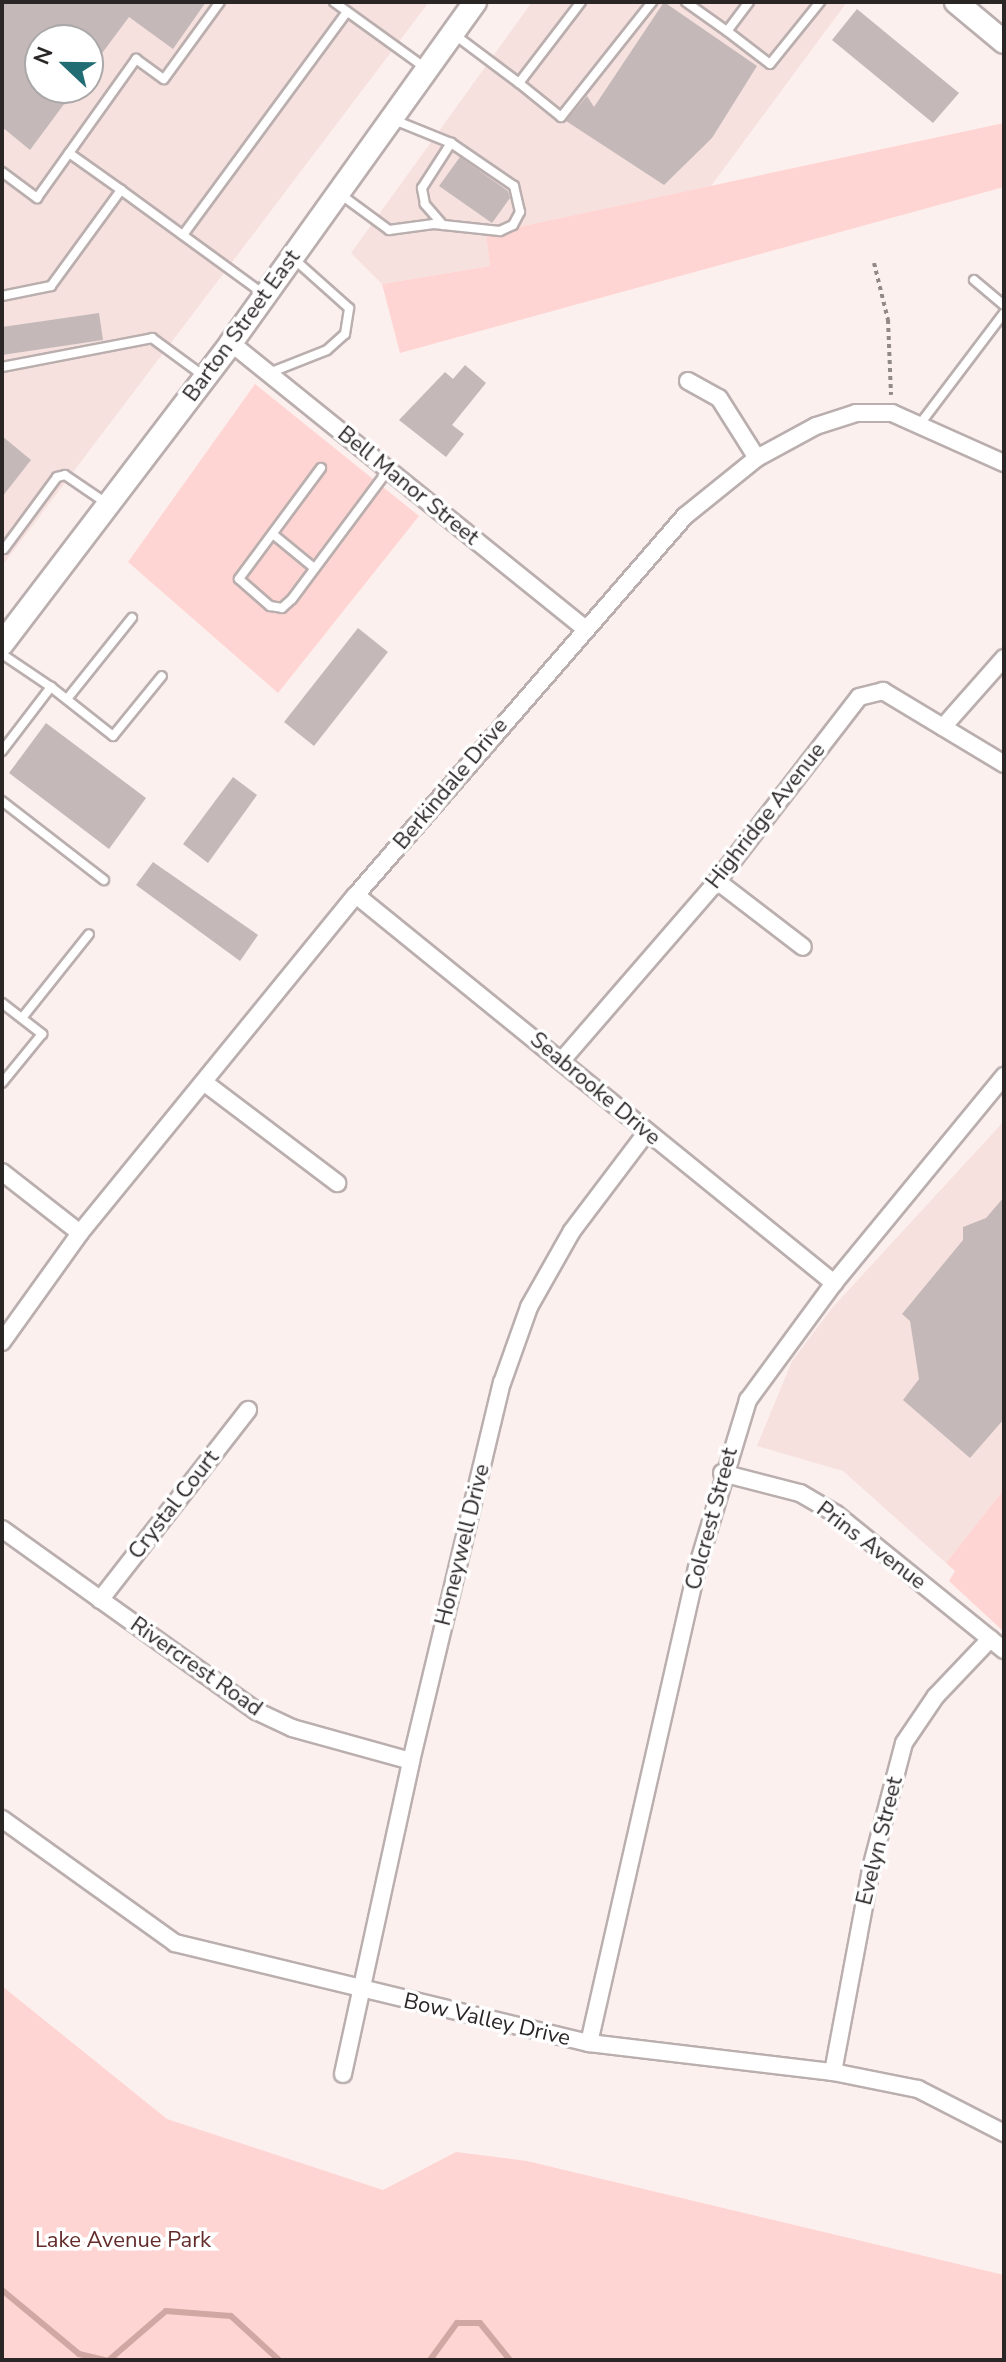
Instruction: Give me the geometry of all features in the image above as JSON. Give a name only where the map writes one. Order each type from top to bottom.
[{"type":"main road","name":"Barton Street East","points":[[2,644],[231,343],[455,35],[475,2]]},
{"type":"main road","points":[[956,2],[1004,42]]},
{"type":"street","name":"Bell Manor Street","points":[[231,343],[584,628]]},
{"type":"street","points":[[688,381],[719,398],[757,458]]},
{"type":"street","name":"Berkindale Drive","points":[[5,1332],[80,1233],[356,895],[584,628],[685,516],[757,458],[816,426],[856,413],[892,413],[1004,463]]},
{"type":"street","points":[[943,727],[1004,658]]},
{"type":"street","name":"Highridge Avenue","points":[[563,1059],[717,881],[859,697],[883,691],[1004,764]]},
{"type":"street","points":[[717,881],[803,947]]},
{"type":"street","name":"Seabrooke Drive","points":[[356,895],[563,1059],[646,1133],[834,1283]]},
{"type":"street","name":"Colcrest Street","points":[[589,2043],[722,1473],[748,1400],[834,1283],[1004,1076]]},
{"type":"street","points":[[205,1083],[337,1183]]},
{"type":"street","name":"Honeywell Drive","points":[[343,2074],[411,1761],[502,1383],[529,1307],[572,1231],[646,1133]]},
{"type":"street","points":[[2,1172],[80,1233]]},
{"type":"street","name":"Crystal Court","points":[[100,1600],[248,1410]]},
{"type":"street","name":"Prins Avenue","points":[[722,1473],[800,1493],[836,1514],[1004,1650]]},
{"type":"street","name":"Rivercrest Road","points":[[2,1529],[256,1711],[292,1728],[411,1761]]},
{"type":"street","name":"Evelyn Street","points":[[833,2072],[871,1868],[904,1743],[936,1696],[990,1639]]},
{"type":"street","name":"Bow Valley Drive","points":[[2,1819],[175,1943],[362,1991],[589,2043],[833,2072],[918,2089],[1004,2133]]},
{"type":"lane","points":[[2,172],[37,198],[136,59],[164,79],[220,2]]},
{"type":"lane","points":[[334,2],[428,70]]},
{"type":"lane","points":[[519,83],[581,2]]},
{"type":"lane","points":[[455,35],[561,117],[652,2]]},
{"type":"lane","points":[[686,2],[770,64],[820,2]]},
{"type":"lane","points":[[727,31],[749,2]]},
{"type":"lane","points":[[183,235],[347,12]]},
{"type":"lane","points":[[339,193],[389,230],[443,226],[500,231],[513,225],[520,212],[514,186],[451,143],[392,119]]},
{"type":"lane","points":[[443,226],[425,204],[422,188],[451,143]]},
{"type":"lane","points":[[69,153],[266,295]]},
{"type":"lane","points":[[2,296],[51,286],[121,190]]},
{"type":"lane","points":[[268,373],[327,350],[345,334],[349,308],[293,258]]},
{"type":"lane","points":[[974,280],[1004,305]]},
{"type":"lane","points":[[920,424],[1004,313]]},
{"type":"lane","points":[[2,367],[152,338],[205,377]]},
{"type":"lane","points":[[321,468],[239,579],[270,606],[282,608],[388,470]]},
{"type":"lane","points":[[4,549],[57,477],[65,475],[108,505]]},
{"type":"lane","points":[[274,535],[313,567]]},
{"type":"lane","points":[[67,699],[132,618]]},
{"type":"lane","points":[[2,654],[51,687],[113,736],[162,676]]},
{"type":"lane","points":[[2,751],[51,687]]},
{"type":"lane","points":[[2,801],[104,880]]},
{"type":"lane","points":[[22,1018],[89,934]]},
{"type":"lane","points":[[2,1003],[42,1034],[2,1083]]},
{"type":"path","points":[[874,263],[888,320],[892,413]]},
{"type":"shaded area","points":[[2,2],[429,2],[2,566]]},
{"type":"shaded area","points":[[532,2],[847,2],[711,186],[486,234],[490,266],[382,284],[351,253]]},
{"type":"shaded area","points":[[1004,1121],[1004,1489],[946,1563],[843,1471],[757,1446],[792,1361],[832,1308]]},
{"type":"green space","points":[[1004,123],[1004,187],[400,353],[382,284],[490,266],[486,234]]},
{"type":"green space","points":[[255,384],[419,516],[278,693],[128,562]]},
{"type":"green space","points":[[1004,1489],[1004,1632],[949,1581],[955,1571],[946,1563]]},
{"type":"green space","name":"Lake Avenue Park","points":[[2,1986],[167,2119],[383,2190],[456,2152],[527,2161],[1004,2275],[1004,2360],[2,2360]]},
{"type":"building","points":[[2,2],[206,2],[173,49],[129,17],[104,51],[104,24],[24,24],[24,104],[64,104],[30,150],[2,127]]},
{"type":"building","points":[[664,2],[757,66],[712,138],[664,185],[566,121],[587,96],[594,107]]},
{"type":"building","points":[[857,9],[959,93],[933,123],[832,40]]},
{"type":"building","points":[[460,157],[508,191],[510,198],[492,223],[439,186]]},
{"type":"building","points":[[99,313],[103,340],[2,355],[2,327]]},
{"type":"building","points":[[465,365],[486,383],[452,425],[464,434],[446,457],[399,420],[445,372],[453,379]]},
{"type":"building","points":[[2,436],[31,460],[2,497]]},
{"type":"building","points":[[358,628],[388,652],[314,746],[284,722]]},
{"type":"building","points":[[46,723],[146,798],[109,849],[9,773]]},
{"type":"building","points":[[233,777],[257,795],[208,863],[183,844]]},
{"type":"building","points":[[153,862],[258,935],[240,961],[136,885]]},
{"type":"building","points":[[1004,1197],[1004,1419],[970,1458],[903,1400],[919,1379],[910,1321],[902,1314],[963,1240],[963,1227],[986,1218]]},
{"type":"waterway","points":[[2,2290],[79,2354],[106,2360]]},
{"type":"waterway","points":[[109,2360],[166,2311],[231,2316],[279,2360]]},
{"type":"waterway","points":[[430,2360],[457,2323],[480,2323],[510,2360]]}]
